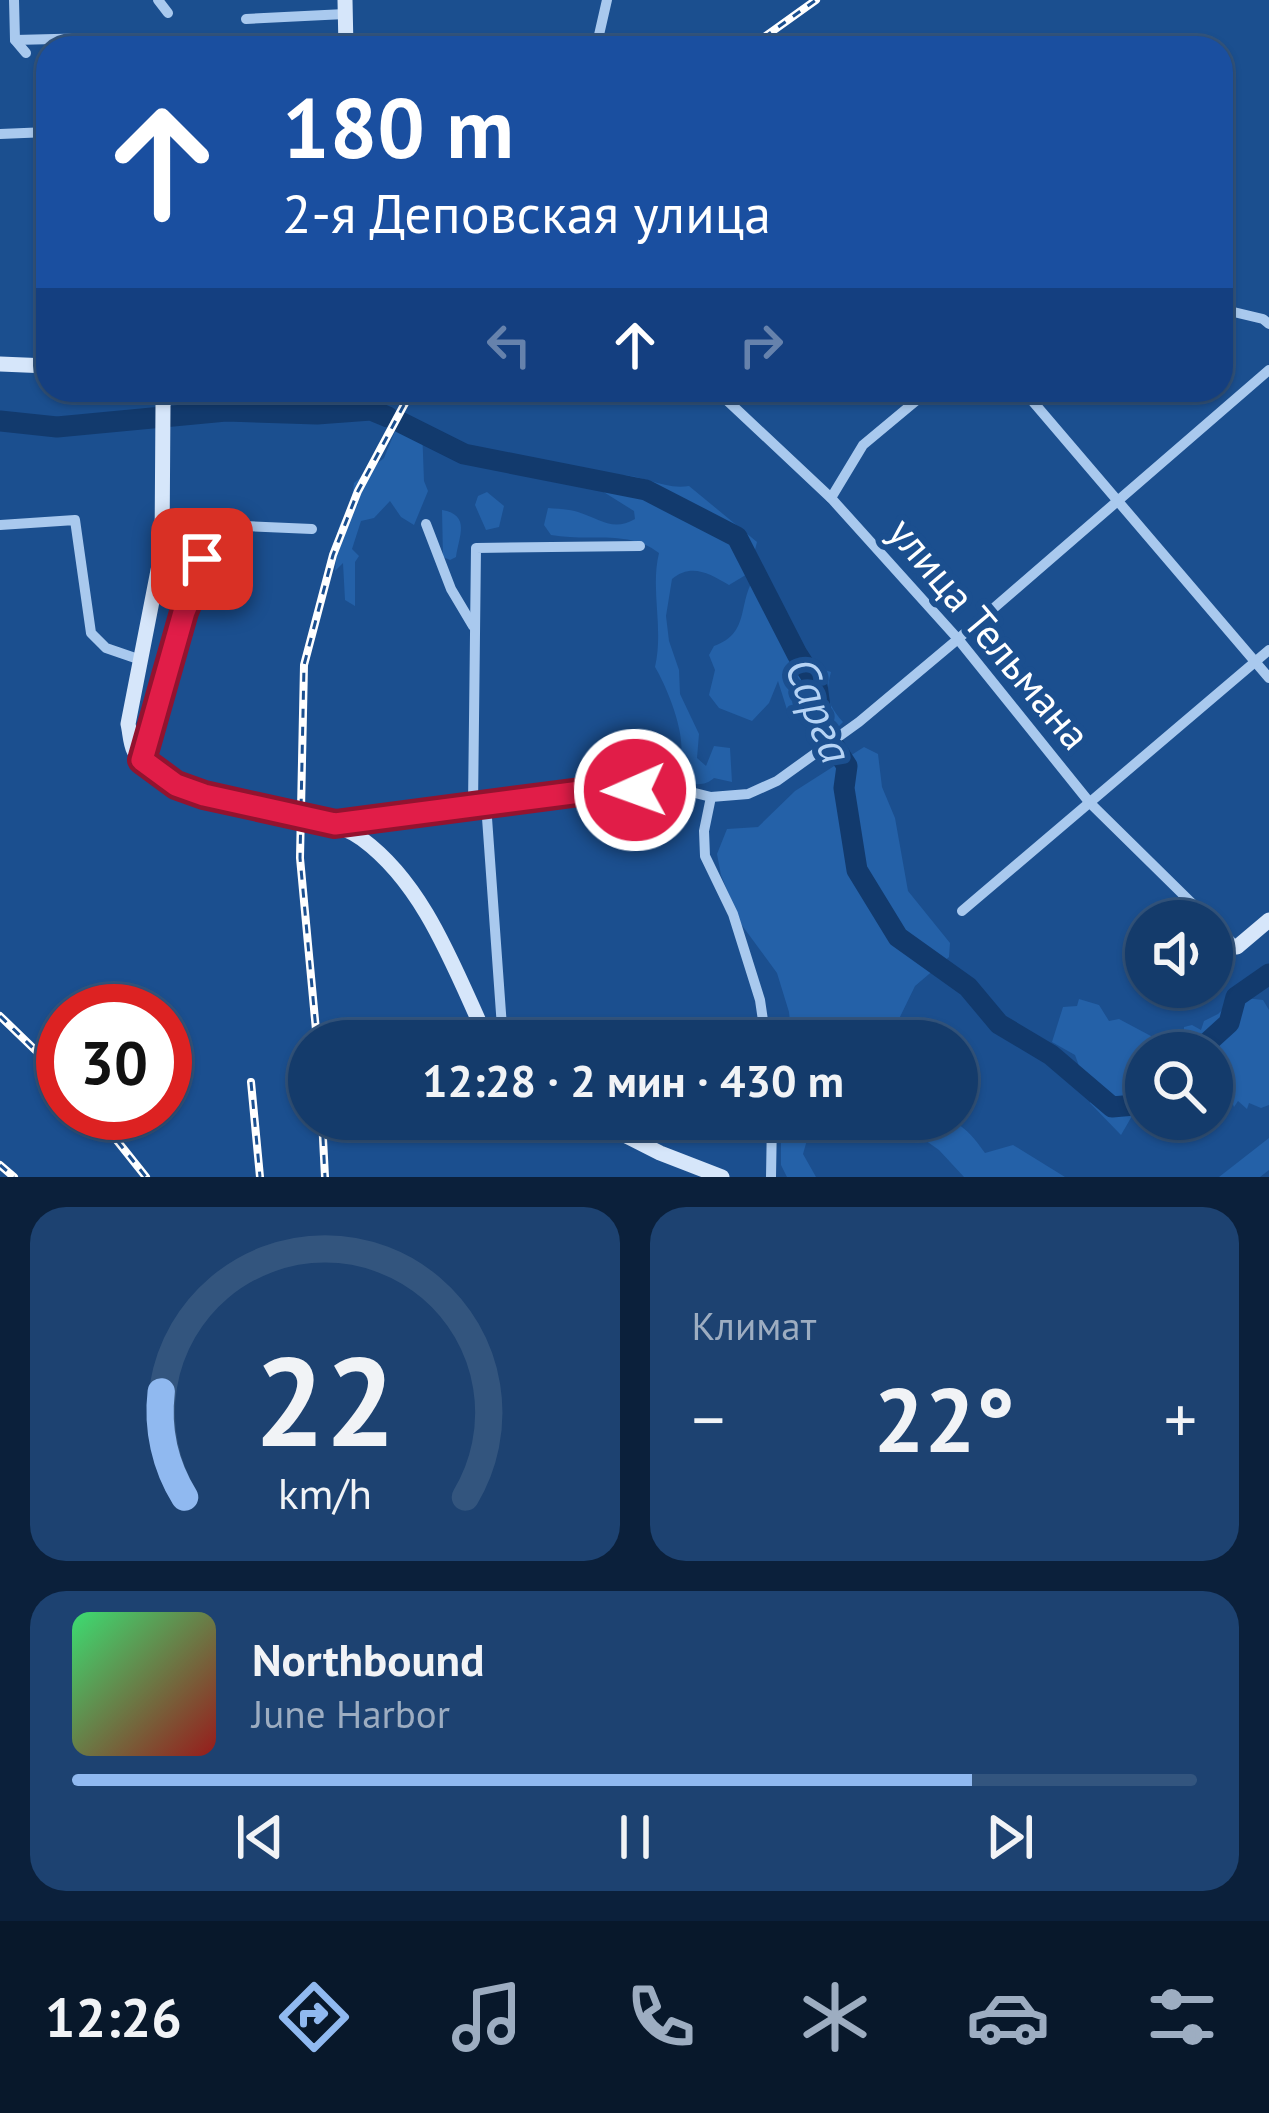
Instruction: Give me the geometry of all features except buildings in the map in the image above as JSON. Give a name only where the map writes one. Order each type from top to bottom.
[{"type":"street","points":[[14,0],[15,40],[26,52]]},
{"type":"street","points":[[158,0],[168,13]]},
{"type":"street","points":[[599,36],[607,0]]},
{"type":"street","points":[[246,19],[345,7]]},
{"type":"street","points":[[15,40],[36,39]]},
{"type":"street","points":[[0,134],[36,132]]},
{"type":"street","points":[[1233,312],[1266,322]]},
{"type":"street","points":[[0,364],[36,366]]},
{"type":"street","points":[[1233,399],[1269,370]]},
{"type":"street","points":[[163,402],[162,539],[128,724],[133,749],[176,785],[335,824],[361,838],[406,885],[437,933],[478,1020]]},
{"type":"street","name":"улица Тельмана","points":[[729,402],[831,498],[958,640],[1090,803],[1189,900]]},
{"type":"street","points":[[831,498],[863,445],[914,402]]},
{"type":"street","points":[[1033,402],[1269,678]]},
{"type":"street","points":[[335,824],[588,791],[683,790],[711,797],[748,794],[777,781],[848,731],[958,640],[1230,402]]},
{"type":"street","points":[[0,525],[75,520],[91,633],[106,648],[141,660]]},
{"type":"street","points":[[426,524],[451,590],[475,628]]},
{"type":"street","points":[[142,760],[178,628],[194,591],[202,584],[199,532],[223,525],[312,529]]},
{"type":"street","points":[[162,539],[173,542],[187,556],[194,591]]},
{"type":"street","points":[[501,1020],[480,805],[476,548],[640,546]]},
{"type":"street","points":[[962,911],[1269,650]]},
{"type":"street","points":[[711,797],[705,856],[733,914],[763,1020]]},
{"type":"street","points":[[1237,947],[1269,920]]},
{"type":"street","name":"улица Тельмана","points":[[1233,943],[1237,947]]},
{"type":"street","points":[[634,1140],[722,1177]]},
{"type":"street","points":[[771,1177],[772,1140]]},
{"type":"shaded area","points":[[404,421],[422,428],[428,491],[414,525],[390,501],[374,518],[361,521],[352,549],[359,556],[355,606],[345,600],[343,563],[335,571],[339,526],[358,505],[352,497],[354,483],[384,458],[398,424]]},
{"type":"shaded area","points":[[619,475],[689,486],[757,542],[749,573],[729,585],[693,571],[672,579],[666,616],[680,694],[699,734],[697,758],[706,766],[714,746],[730,748],[732,782],[714,778],[692,784],[670,775],[679,760],[681,737],[655,667],[659,553],[635,541],[551,535],[544,525],[548,508],[613,524],[635,519],[634,511],[602,491],[605,479]]},
{"type":"shaded area","points":[[487,492],[504,506],[499,527],[486,530],[475,505],[478,496]]},
{"type":"shaded area","points":[[442,510],[457,516],[461,528],[456,557],[450,560],[443,557]]},
{"type":"shaded area","points":[[757,574],[773,589],[781,621],[794,634],[791,652],[797,661],[831,672],[829,698],[843,722],[833,732],[823,729],[821,718],[803,697],[793,696],[797,711],[789,716],[778,681],[769,703],[752,721],[719,708],[709,695],[715,670],[709,655],[739,625]]},
{"type":"shaded area","points":[[864,747],[878,754],[908,891],[950,943],[949,957],[915,986],[898,1020],[790,1020],[777,973],[741,924],[717,854],[727,829],[758,827],[795,791]]},
{"type":"shaded area","points":[[1079,999],[1099,1005],[1109,1021],[1119,1019],[1143,1032],[1125,1032],[1125,1128],[1121,1135],[1090,1103],[1094,1089],[1107,1097],[1113,1095],[1079,1066],[1075,1055],[1052,1042],[1063,1007],[1077,1006]]},
{"type":"shaded area","points":[[1233,1000],[1263,1000],[1269,1010],[1269,1105],[1261,1108],[1249,1103],[1247,1109],[1238,1101],[1233,1104],[1233,1032],[1184,1032],[1184,1027],[1192,1025],[1201,1030],[1204,1021],[1233,1008]]},
{"type":"shaded area","points":[[1269,1138],[1269,1170],[1260,1177],[1219,1177]]},
{"type":"shaded area","points":[[781,1140],[807,1140],[803,1154],[816,1177],[787,1177],[781,1165]]},
{"type":"shaded area","points":[[925,1140],[976,1140],[985,1153],[1013,1145],[1065,1177],[964,1177]]},
{"type":"waterway","name":"Сарга","points":[[0,421],[57,427],[226,411],[317,414],[371,410],[388,417]]},
{"type":"waterway","name":"Сарга","points":[[400,422],[464,454],[646,490],[737,537],[817,685],[823,729],[847,766],[844,788],[857,870],[898,937],[968,987],[999,1024],[1051,1055],[1112,1107],[1125,1106]]},
{"type":"waterway","name":"Сарга","points":[[1219,1032],[1229,1023],[1236,997],[1269,974]]},
{"type":"railway","points":[[766,36],[816,0]]},
{"type":"railway","points":[[315,1020],[300,858],[304,665],[333,555],[358,491],[406,402]]},
{"type":"railway","points":[[0,1016],[36,1051]]},
{"type":"railway","points":[[251,1082],[260,1177]]},
{"type":"railway","points":[[117,1140],[146,1177]]},
{"type":"railway","points":[[323,1140],[325,1177]]},
{"type":"railway","points":[[0,1165],[14,1177]]},
{"type":"route","points":[[202,559],[202,584],[184,612],[142,760],[176,785],[251,808],[335,824],[588,791],[635,790]]}]
